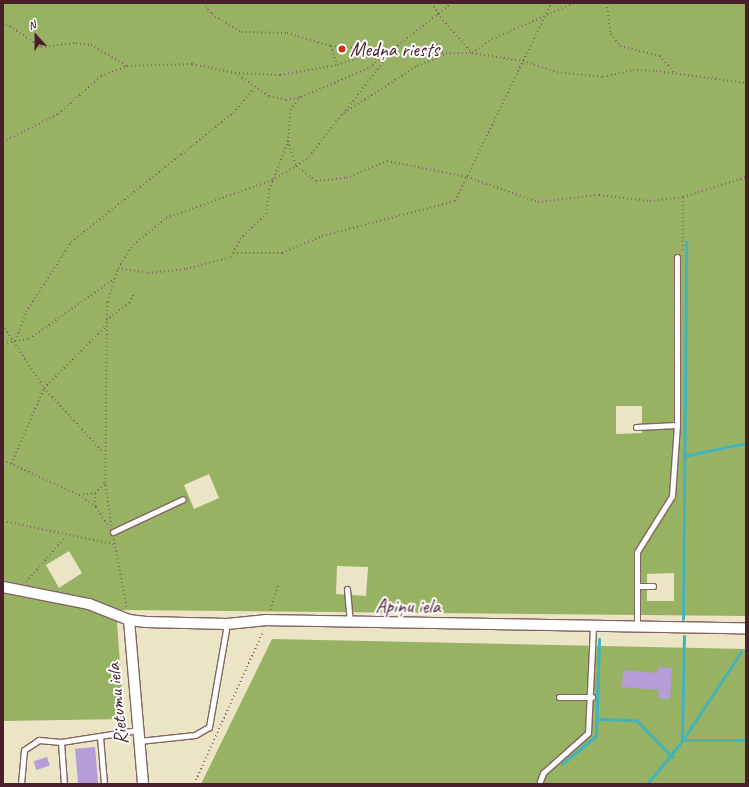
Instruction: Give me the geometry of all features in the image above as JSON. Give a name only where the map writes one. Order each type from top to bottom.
[{"type":"street","name":"Apiņu iela","points":[[3,587],[89,604],[129,620],[227,624],[268,620],[350,623],[746,628]]},
{"type":"street","name":"Rietumu iela","points":[[129,620],[143,784]]},
{"type":"lane","points":[[637,627],[636,552],[672,496],[677,425],[677,258]]},
{"type":"lane","points":[[636,427],[677,425]]},
{"type":"lane","points":[[113,532],[183,500]]},
{"type":"lane","points":[[636,586],[653,586]]},
{"type":"lane","points":[[347,589],[350,623]]},
{"type":"lane","points":[[139,741],[195,735],[209,726],[227,624]]},
{"type":"lane","points":[[540,781],[543,773],[588,733],[592,698],[593,627]]},
{"type":"lane","points":[[559,697],[592,698]]},
{"type":"lane","points":[[21,784],[24,750],[39,740],[61,742],[138,730]]},
{"type":"lane","points":[[100,737],[104,784]]},
{"type":"lane","points":[[61,742],[64,784]]},
{"type":"path","points":[[203,3],[212,14],[241,32],[287,33],[331,46],[377,51],[388,55],[472,53],[523,61],[557,72],[603,77],[633,70],[674,72],[746,83]]},
{"type":"path","points":[[432,3],[438,14],[472,53]]},
{"type":"path","points":[[129,620],[114,544],[105,483],[104,453],[107,356],[106,320],[114,278],[118,268],[146,231],[166,218],[272,180],[309,157],[388,55],[452,3]]},
{"type":"path","points":[[118,268],[148,273],[186,269],[233,254],[282,253],[322,236],[455,201],[551,3]]},
{"type":"path","points":[[472,53],[492,39],[574,3]]},
{"type":"path","points":[[607,3],[611,34],[620,46],[660,56],[674,72]]},
{"type":"path","points":[[3,22],[41,47],[76,43],[91,45],[127,66]]},
{"type":"path","points":[[331,46],[337,65]]},
{"type":"path","points":[[3,142],[58,114],[101,76],[127,66],[192,64],[235,73],[280,76],[337,65],[359,59],[377,51]]},
{"type":"path","points":[[341,116],[417,66],[446,54]]},
{"type":"path","points":[[235,73],[253,88],[286,100],[301,97],[388,55]]},
{"type":"path","points":[[15,341],[26,312],[71,242],[233,113],[253,88]]},
{"type":"path","points":[[233,254],[240,239],[266,214],[272,180],[288,140],[291,109],[301,97]]},
{"type":"path","points":[[288,140],[296,166],[316,181],[346,178],[386,161],[467,177],[538,202],[599,195],[650,201],[683,197],[746,178]]},
{"type":"path","points":[[677,267],[683,266],[683,197]]},
{"type":"path","points":[[3,343],[28,339],[39,333],[114,278]]},
{"type":"path","points":[[106,320],[129,303],[133,295]]},
{"type":"path","points":[[3,325],[15,341],[44,388],[104,453]]},
{"type":"path","points":[[11,464],[44,388],[106,326]]},
{"type":"path","points":[[3,460],[79,495],[96,507],[113,532]]},
{"type":"path","points":[[79,495],[95,493],[105,483]]},
{"type":"path","points":[[95,493],[96,507]]},
{"type":"path","points":[[3,521],[65,537],[114,544]]},
{"type":"path","points":[[18,590],[41,569],[65,537]]},
{"type":"path","points":[[194,784],[268,620],[278,585]]},
{"type":"green space","points":[[3,3],[746,3],[746,616],[121,610],[117,622],[124,719],[3,721]],"holes":[[[616,406],[642,406],[642,433],[616,434]],[[209,474],[219,498],[194,509],[184,485]],[[69,551],[82,573],[59,588],[46,565]],[[337,566],[368,567],[366,596],[336,594]],[[674,573],[674,601],[647,601],[647,574]]]},
{"type":"green space","points":[[272,639],[746,649],[746,784],[201,784]]},
{"type":"building","points":[[658,667],[672,668],[670,699],[658,698],[659,690],[622,687],[623,670],[658,673]]},
{"type":"building","points":[[95,747],[98,784],[78,784],[75,749]]},
{"type":"building","points":[[47,757],[50,766],[36,770],[34,761]]},
{"type":"waterway","points":[[683,619],[686,242]]},
{"type":"waterway","points":[[684,456],[746,443]]},
{"type":"waterway","points":[[647,784],[682,741],[684,636]]},
{"type":"waterway","points":[[562,764],[596,736],[599,639]]},
{"type":"waterway","points":[[682,741],[741,652]]},
{"type":"waterway","points":[[599,719],[636,720],[672,757]]},
{"type":"waterway","points":[[686,740],[746,740]]},
{"type":"place","name":"Medņa riests","points":[[342,49]]}]
